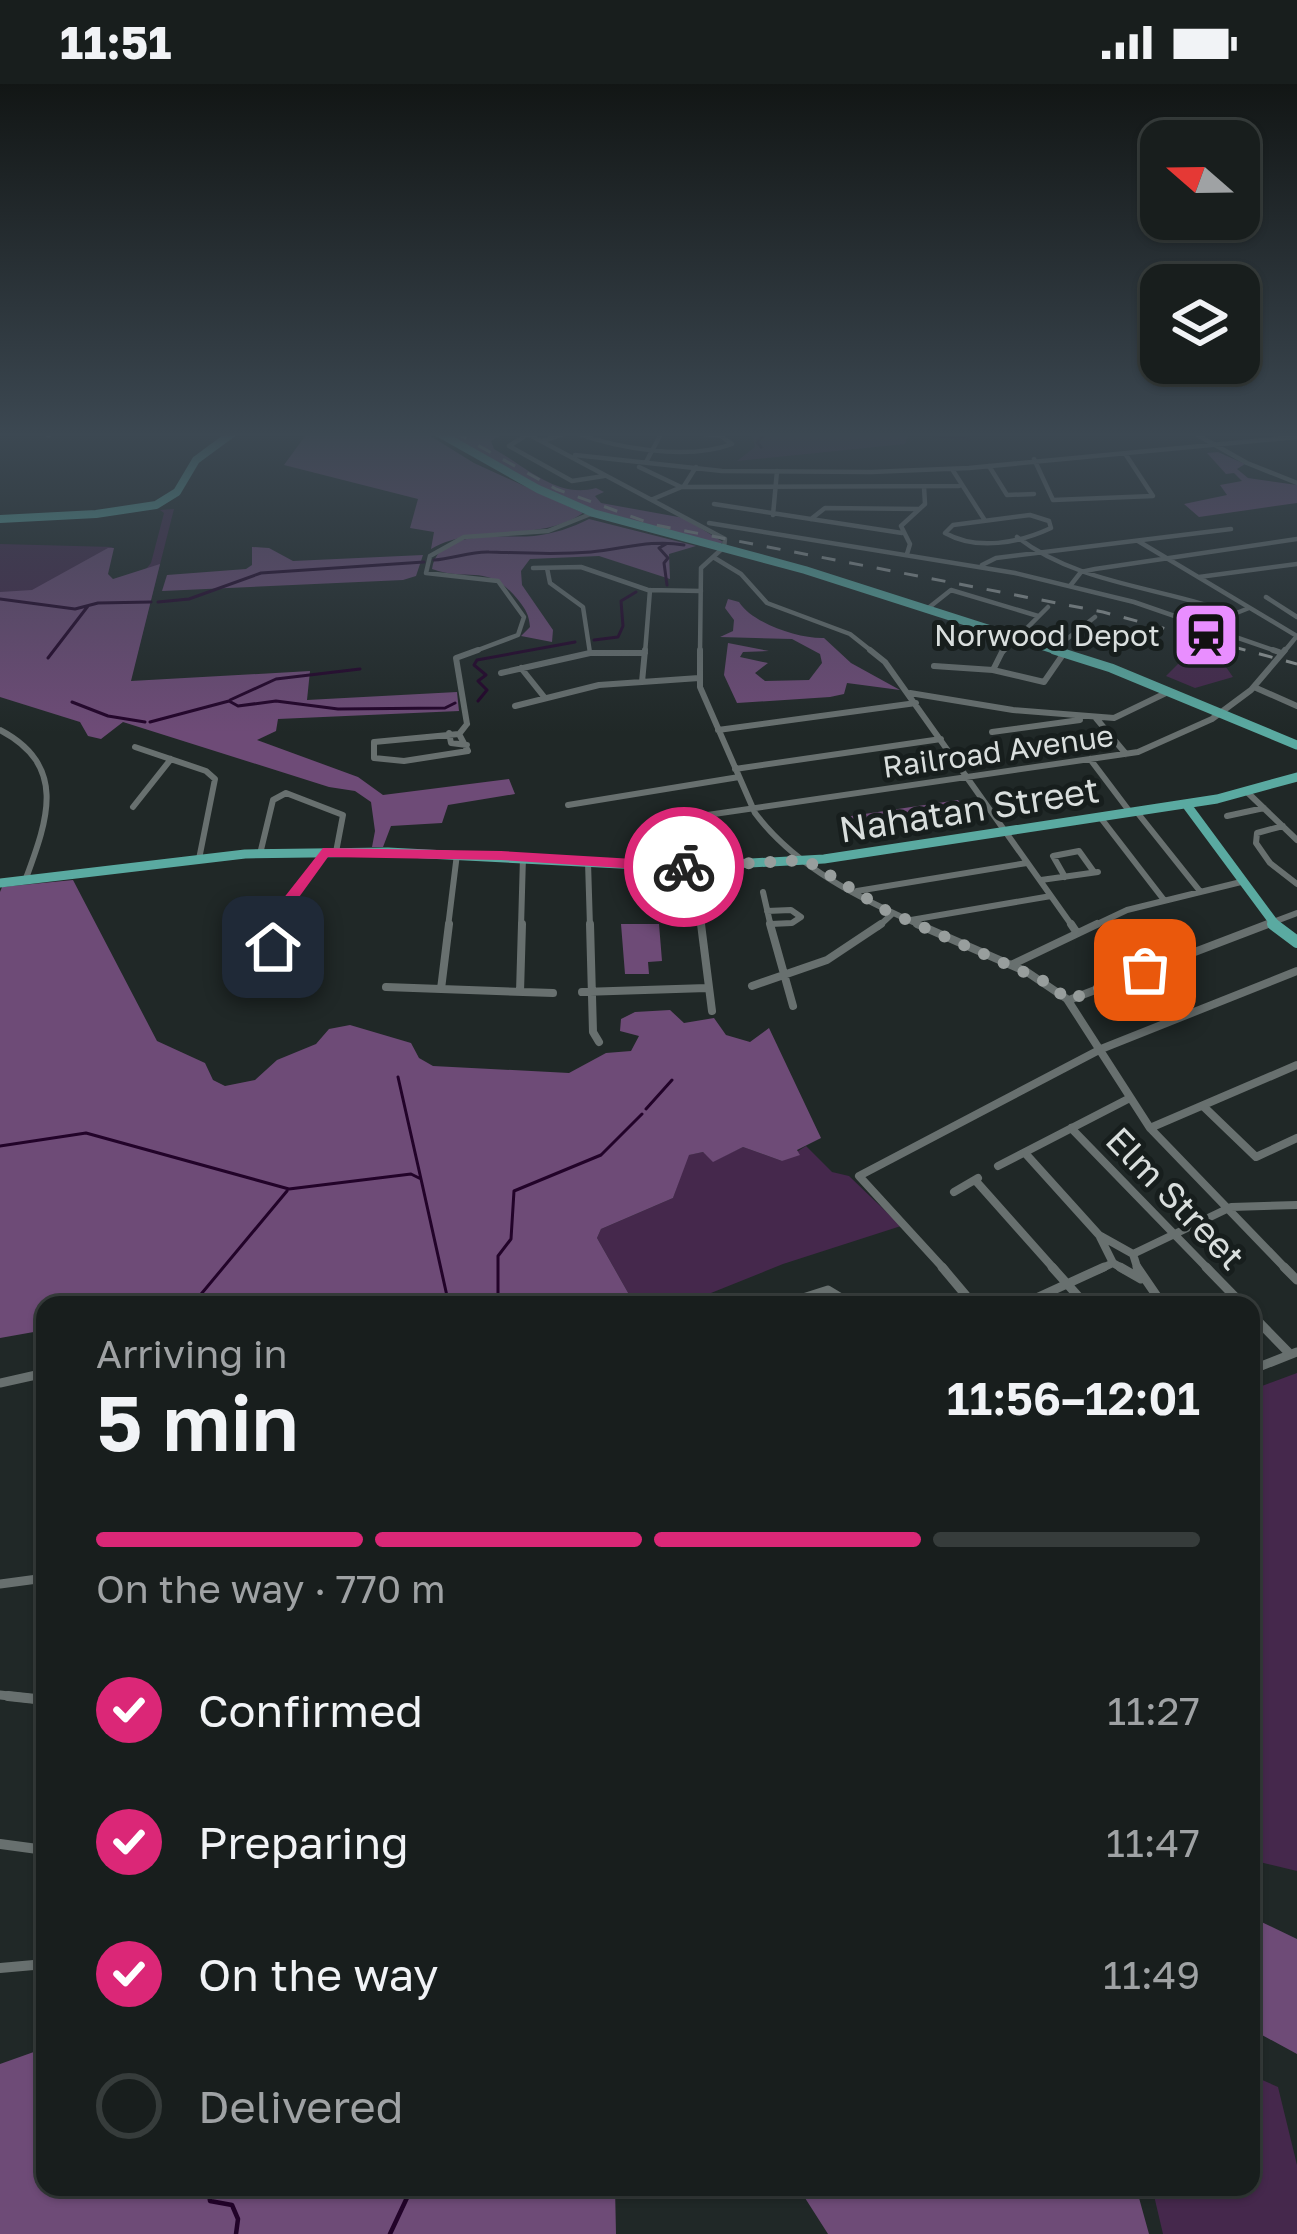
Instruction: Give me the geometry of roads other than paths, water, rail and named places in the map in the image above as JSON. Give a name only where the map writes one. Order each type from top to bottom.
[{"type":"main road","points":[[680,532],[723,542],[1059,651],[1297,745]]},
{"type":"main road","name":"Nahatan Street","points":[[0,884],[260,854],[524,856],[693,867],[806,860],[1186,804],[1297,777]]},
{"type":"main road","points":[[1186,804],[1271,923],[1297,942]]},
{"type":"street","points":[[459,733],[468,752],[426,754],[400,764],[374,758],[374,742],[459,733],[467,724],[456,659],[515,636],[524,618],[495,579],[426,573],[432,553],[460,538],[531,532]]},
{"type":"street","points":[[716,532],[723,542]]},
{"type":"street","points":[[736,532],[701,568],[699,678],[753,808],[774,837],[892,914],[1042,980],[1069,1000],[1150,1128],[1297,1280]]},
{"type":"street","points":[[770,532],[981,566],[1070,586],[1135,602],[1279,652]]},
{"type":"street","points":[[897,532],[910,544],[907,554]]},
{"type":"street","points":[[945,532],[968,543],[1044,532]]},
{"type":"street","points":[[981,566],[992,558],[1206,532]]},
{"type":"street","points":[[1017,538],[1035,556],[1234,614]]},
{"type":"street","points":[[1070,586],[1087,571],[1297,539]]},
{"type":"street","points":[[1138,541],[1295,638]]},
{"type":"street","points":[[711,556],[738,572],[766,603],[850,634],[885,662],[1077,933]]},
{"type":"street","points":[[1197,577],[1297,564]]},
{"type":"street","points":[[533,568],[596,570],[650,590],[700,591]]},
{"type":"street","points":[[548,568],[550,584],[583,607],[590,653]]},
{"type":"street","points":[[642,682],[650,590]]},
{"type":"street","points":[[927,609],[949,590],[1038,616]]},
{"type":"street","points":[[1266,597],[1297,616]]},
{"type":"street","points":[[993,670],[1003,650],[1048,607]]},
{"type":"street","points":[[1225,622],[1249,608]]},
{"type":"street","points":[[934,666],[993,670],[1044,682],[1059,651],[1095,617]]},
{"type":"street","name":"Railroad Avenue","points":[[666,821],[1126,754],[1187,733],[1220,713],[1254,687],[1295,638]]},
{"type":"street","points":[[501,673],[590,653],[645,653]]},
{"type":"street","points":[[520,668],[545,698]]},
{"type":"street","points":[[514,706],[596,686],[699,678]]},
{"type":"street","points":[[1254,687],[1297,706]]},
{"type":"street","points":[[910,692],[1013,710],[1118,718],[1169,692]]},
{"type":"street","points":[[718,730],[916,703]]},
{"type":"street","points":[[992,732],[1096,717]]},
{"type":"street","points":[[1096,717],[1126,754]]},
{"type":"street","points":[[0,730],[28,742],[44,765],[42,835],[25,883]]},
{"type":"street","points":[[449,733],[451,743],[467,745]]},
{"type":"street","points":[[568,805],[941,739]]},
{"type":"street","points":[[135,747],[206,771],[218,785],[199,859]]},
{"type":"street","points":[[134,807],[147,782],[171,759]]},
{"type":"street","points":[[1090,759],[1200,891]]},
{"type":"street","points":[[1247,792],[1297,840]]},
{"type":"street","points":[[260,854],[273,800],[286,793],[343,815],[336,852]]},
{"type":"street","points":[[1227,816],[1265,808]]},
{"type":"street","points":[[1100,817],[1164,900]]},
{"type":"street","points":[[1283,826],[1257,833],[1256,843],[1270,863],[1297,884]]},
{"type":"street","points":[[1040,880],[1065,877],[1097,872],[1076,852],[1052,856],[1065,877]]},
{"type":"street","points":[[441,989],[457,854]]},
{"type":"street","points":[[290,898],[276,933],[278,958],[268,963],[261,960],[276,918],[290,898],[321,856]]},
{"type":"street","points":[[520,992],[524,856]]},
{"type":"street","points":[[588,860],[587,992],[599,1042]]},
{"type":"street","points":[[854,892],[1027,863]]},
{"type":"street","points":[[693,867],[712,1011]]},
{"type":"street","points":[[1011,965],[1077,933],[1164,900],[1241,882]]},
{"type":"street","points":[[764,892],[782,979],[793,1006]]},
{"type":"street","points":[[909,921],[1051,896]]},
{"type":"street","points":[[767,911],[791,910],[801,917],[793,923],[770,924]]},
{"type":"street","points":[[1069,1000],[1297,913]]},
{"type":"street","points":[[752,986],[782,979],[860,940],[892,914]]},
{"type":"street","points":[[967,1296],[901,1216],[859,1176],[1101,1048],[1297,970]]},
{"type":"street","points":[[386,987],[553,993]]},
{"type":"street","points":[[587,992],[707,988]]},
{"type":"street","points":[[1150,1128],[1297,1065]]},
{"type":"street","points":[[998,1166],[1130,1098]]},
{"type":"street","points":[[1202,1106],[1256,1157],[1297,1138]]},
{"type":"street","name":"Elm Street","points":[[1071,1128],[1234,1296]]},
{"type":"street","points":[[1025,1153],[1100,1235],[1132,1254],[1141,1280]]},
{"type":"street","points":[[954,1192],[977,1179],[1077,1296]]},
{"type":"street","points":[[1132,1254],[1226,1209],[1297,1205]]},
{"type":"street","points":[[1100,1235],[1112,1263],[1141,1280],[1155,1296]]},
{"type":"street","points":[[1041,1296],[1112,1263]]},
{"type":"street","points":[[804,1296],[823,1288],[845,1296]]},
{"type":"street","name":"Elm Street","points":[[1260,1322],[1293,1353]]},
{"type":"street","points":[[1260,1366],[1293,1353]]},
{"type":"street","points":[[0,1383],[36,1375]]},
{"type":"street","points":[[0,1584],[36,1579]]},
{"type":"street","points":[[0,1695],[36,1699]]},
{"type":"street","points":[[0,1844],[36,1849]]},
{"type":"street","points":[[0,1968],[36,1965]]},
{"type":"waterway","points":[[666,544],[659,548],[668,558],[664,563],[667,585]]},
{"type":"waterway","points":[[434,560],[482,552],[565,553],[684,545]]},
{"type":"waterway","points":[[158,602],[189,599],[261,573],[424,562]]},
{"type":"waterway","points":[[594,640],[618,637],[623,626],[621,601],[636,592]]},
{"type":"waterway","points":[[0,599],[75,609],[98,603],[151,602]]},
{"type":"waterway","points":[[48,658],[88,606]]},
{"type":"waterway","points":[[478,701],[487,690],[478,681],[486,675],[474,665],[477,660],[575,642]]},
{"type":"waterway","points":[[230,700],[276,679],[360,669]]},
{"type":"waterway","points":[[150,722],[229,701],[238,706],[276,701],[338,709],[445,708],[455,703]]},
{"type":"waterway","points":[[72,702],[108,716],[145,722]]},
{"type":"waterway","points":[[398,1077],[421,1179]]},
{"type":"waterway","points":[[646,1109],[672,1080]]},
{"type":"waterway","points":[[498,1296],[498,1256],[511,1239],[514,1191],[601,1155],[642,1114]]},
{"type":"waterway","points":[[0,1146],[86,1133],[289,1189],[411,1174],[421,1179]]},
{"type":"waterway","points":[[421,1179],[447,1296]]},
{"type":"waterway","points":[[200,1296],[287,1191]]},
{"type":"waterway","points":[[209,2196],[210,2201],[232,2205],[238,2219],[236,2234]]},
{"type":"waterway","points":[[390,2234],[408,2196]]},
{"type":"railway","points":[[693,532],[1103,612],[1297,664]]},
{"type":"place","name":"Norwood Depot","points":[[1206,635]]}]
